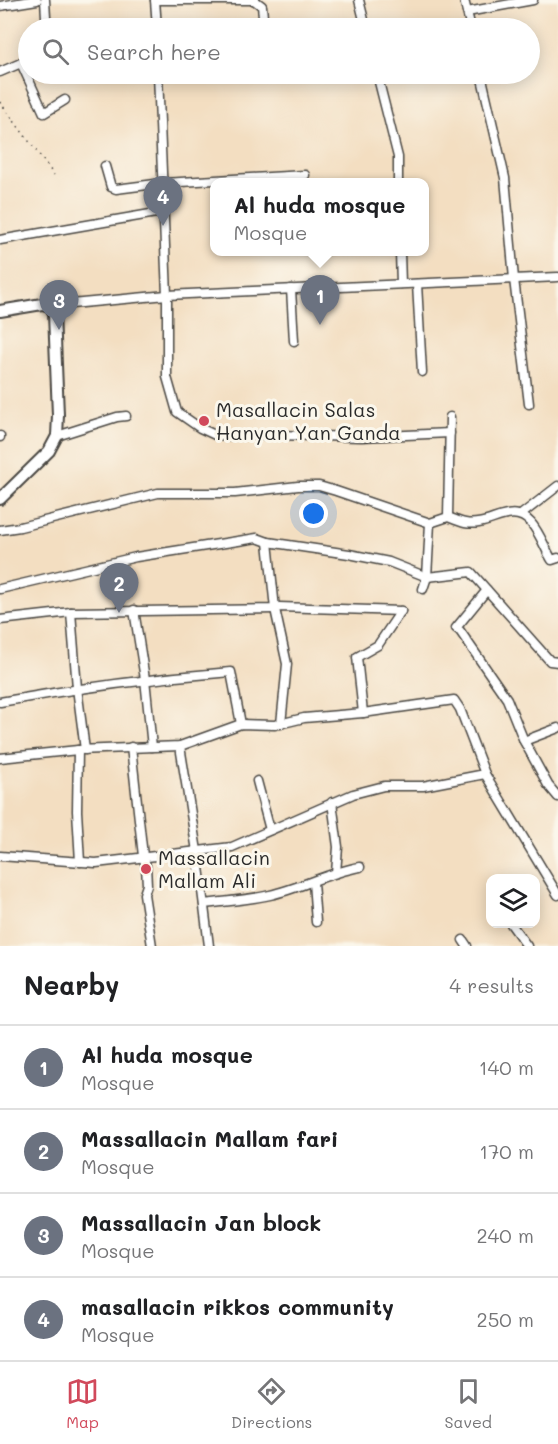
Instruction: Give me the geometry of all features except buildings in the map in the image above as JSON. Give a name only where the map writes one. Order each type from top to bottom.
[{"type":"street","points":[[0,6],[38,0]]},
{"type":"street","points":[[45,0],[47,18]]},
{"type":"street","points":[[156,18],[155,0],[254,0],[262,6],[263,18]]},
{"type":"street","points":[[359,0],[364,18]]},
{"type":"street","points":[[464,0],[468,18]]},
{"type":"street","points":[[467,12],[533,0]]},
{"type":"street","points":[[0,72],[18,65]]},
{"type":"street","points":[[33,84],[44,113],[65,100]]},
{"type":"street","points":[[159,84],[162,212],[167,295],[166,377],[177,412],[200,428],[214,435],[225,436],[362,437],[450,433]]},
{"type":"street","points":[[380,84],[398,157],[398,178]]},
{"type":"street","points":[[483,84],[505,178],[529,404]]},
{"type":"street","points":[[105,166],[111,187],[116,189],[210,180]]},
{"type":"street","points":[[252,178],[305,175]]},
{"type":"street","points":[[0,240],[162,212]]},
{"type":"street","points":[[400,256],[401,284]]},
{"type":"street","points":[[0,311],[42,304],[50,306],[167,295],[558,277]]},
{"type":"street","points":[[417,284],[422,372]]},
{"type":"street","points":[[291,289],[294,341]]},
{"type":"street","points":[[0,499],[49,451],[57,436],[54,313],[50,306]]},
{"type":"street","points":[[57,436],[126,416]]},
{"type":"street","points":[[448,517],[450,417]]},
{"type":"street","points":[[0,530],[158,493],[235,493],[319,486],[430,523],[448,517],[467,524],[492,520],[510,513],[522,514],[533,525],[552,560],[558,558]]},
{"type":"street","points":[[522,514],[558,486]]},
{"type":"street","points":[[423,589],[427,577],[430,523]]},
{"type":"street","points":[[0,590],[136,557],[258,538],[268,542],[389,562],[427,577],[471,572],[550,661],[558,662]]},
{"type":"street","points":[[268,542],[275,609],[287,664],[281,724]]},
{"type":"street","points":[[487,590],[456,628],[507,699],[524,741],[548,785],[558,797]]},
{"type":"street","points":[[0,620],[71,612],[134,610],[275,609],[279,607],[401,611],[378,645],[357,657],[363,713]]},
{"type":"street","points":[[134,610],[145,679],[152,747]]},
{"type":"street","points":[[71,612],[81,750],[77,811],[80,862]]},
{"type":"street","points":[[0,702],[145,679],[231,672],[241,724]]},
{"type":"street","points":[[0,758],[81,750],[180,746],[241,724],[281,724],[304,718],[363,713],[454,700],[460,709],[485,774],[558,895]]},
{"type":"street","points":[[524,741],[558,728]]},
{"type":"street","points":[[180,746],[209,946]]},
{"type":"street","points":[[131,747],[146,866],[147,885],[144,894],[152,946]]},
{"type":"street","points":[[0,856],[96,863],[232,847],[353,794],[384,786],[423,786],[485,774]]},
{"type":"street","points":[[257,781],[270,830]]},
{"type":"street","points":[[332,802],[338,847],[336,873]]},
{"type":"street","points":[[204,904],[270,895],[313,882],[341,870],[360,867]]},
{"type":"street","points":[[313,882],[316,922]]},
{"type":"street","points":[[515,928],[527,946]]},
{"type":"path","points":[[0,102],[54,175]]},
{"type":"place","name":"masallacin rikkos community","points":[[163,226]]},
{"type":"place","name":"Al huda mosque","points":[[320,325]]},
{"type":"place","name":"Massallacin Jan block","points":[[59,330]]},
{"type":"place","name":"Masallacin Salas Hanyan Yan Ganda","points":[[204,421]]},
{"type":"place","name":"Massallacin Mallam fari","points":[[119,613]]},
{"type":"place","name":"Massallacin Mallam Ali","points":[[146,869]]}]
